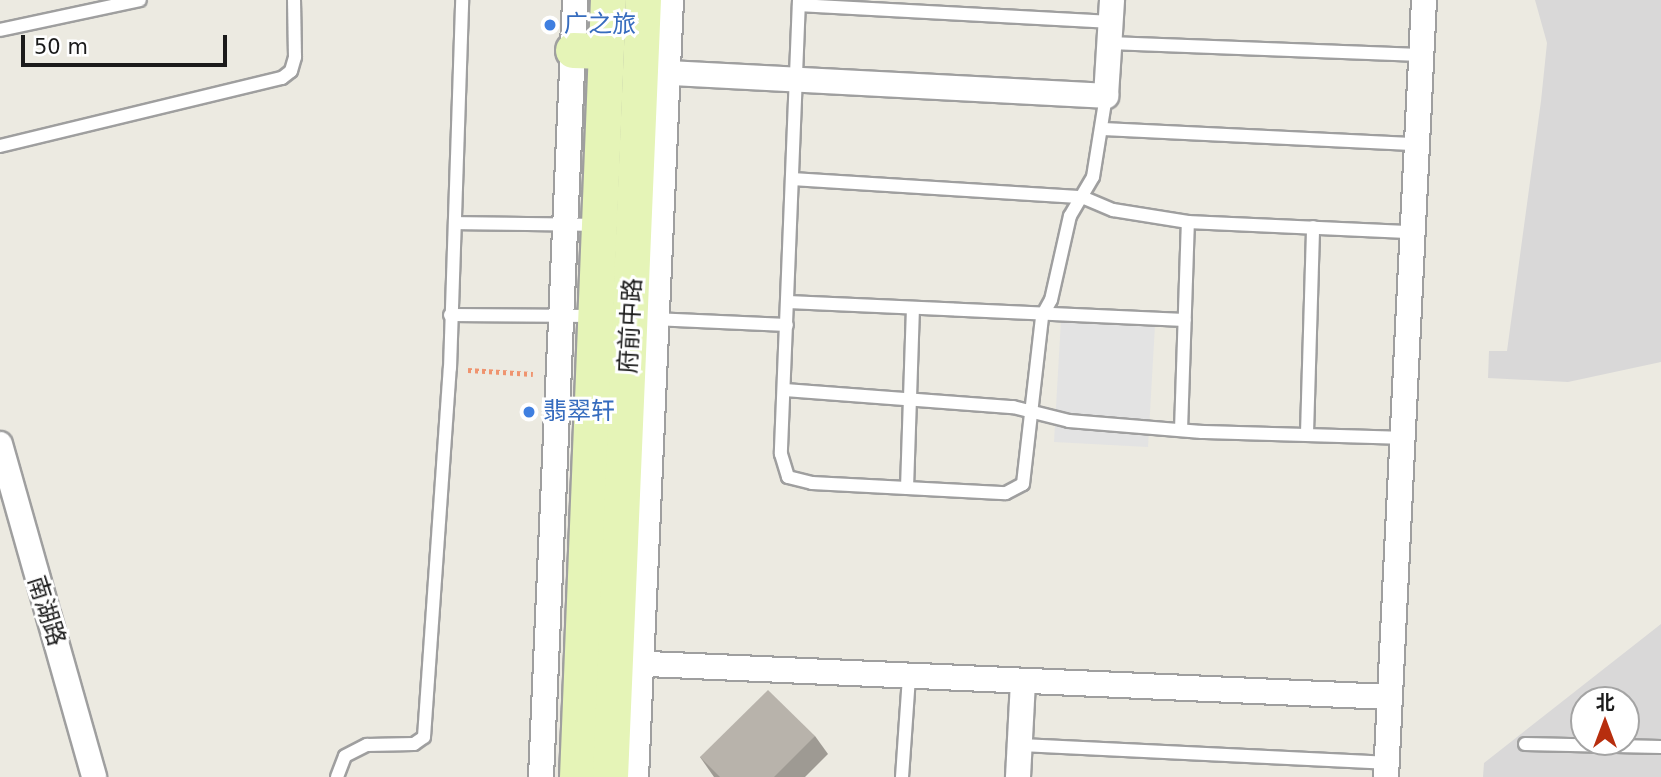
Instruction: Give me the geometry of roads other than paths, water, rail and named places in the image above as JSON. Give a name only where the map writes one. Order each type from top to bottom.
[{"type":"main road","name":"府前中路","points":[[607,0],[589,51],[606,226],[623,317],[628,663],[610,777]]},
{"type":"main road","name":"府前中路","points":[[606,226],[654,72],[643,0]]},
{"type":"main road","name":"府前中路","points":[[577,777],[623,317]]},
{"type":"street","points":[[575,0],[589,51]]},
{"type":"street","points":[[623,317],[654,72],[671,0]]},
{"type":"street","points":[[1386,770],[1424,0]]},
{"type":"street","points":[[654,72],[1106,96],[1111,22]]},
{"type":"street","points":[[541,777],[560,376],[560,316],[606,226]]},
{"type":"street","name":"南湖路","points":[[0,444],[94,777]]},
{"type":"street","points":[[636,777],[628,663],[909,678],[1389,697]]},
{"type":"street","points":[[1018,777],[1023,683]]},
{"type":"lane","points":[[0,30],[140,0]]},
{"type":"lane","points":[[0,146],[282,78],[291,71],[295,57],[294,0]]},
{"type":"lane","points":[[337,777],[345,756],[367,745],[414,744],[424,737],[450,368],[462,0]]},
{"type":"lane","points":[[1106,96],[1104,129],[1093,177],[1070,216],[1051,300],[1042,316],[1028,465],[1018,489],[1006,493],[907,488],[812,483],[788,477],[781,454],[799,2],[1111,22],[1421,55]]},
{"type":"lane","points":[[1104,129],[1416,144]]},
{"type":"lane","points":[[792,179],[1082,197],[1113,210],[1188,222],[1412,232]]},
{"type":"lane","points":[[1181,430],[1188,222]]},
{"type":"lane","points":[[455,223],[606,226]]},
{"type":"lane","points":[[1307,433],[1313,227]]},
{"type":"lane","points":[[788,302],[1042,316],[1185,320]]},
{"type":"lane","points":[[907,488],[913,309]]},
{"type":"lane","points":[[450,315],[623,317],[787,325]]},
{"type":"lane","points":[[785,390],[1032,412],[1069,421],[1181,430],[1401,438]]},
{"type":"lane","points":[[902,777],[909,678]]},
{"type":"lane","points":[[1525,744],[1661,747]]},
{"type":"lane","points":[[1021,745],[1386,770]]},
{"type":"place","name":"广之旅","points":[[550,25]]},
{"type":"place","name":"翡翠轩","points":[[529,412]]}]
